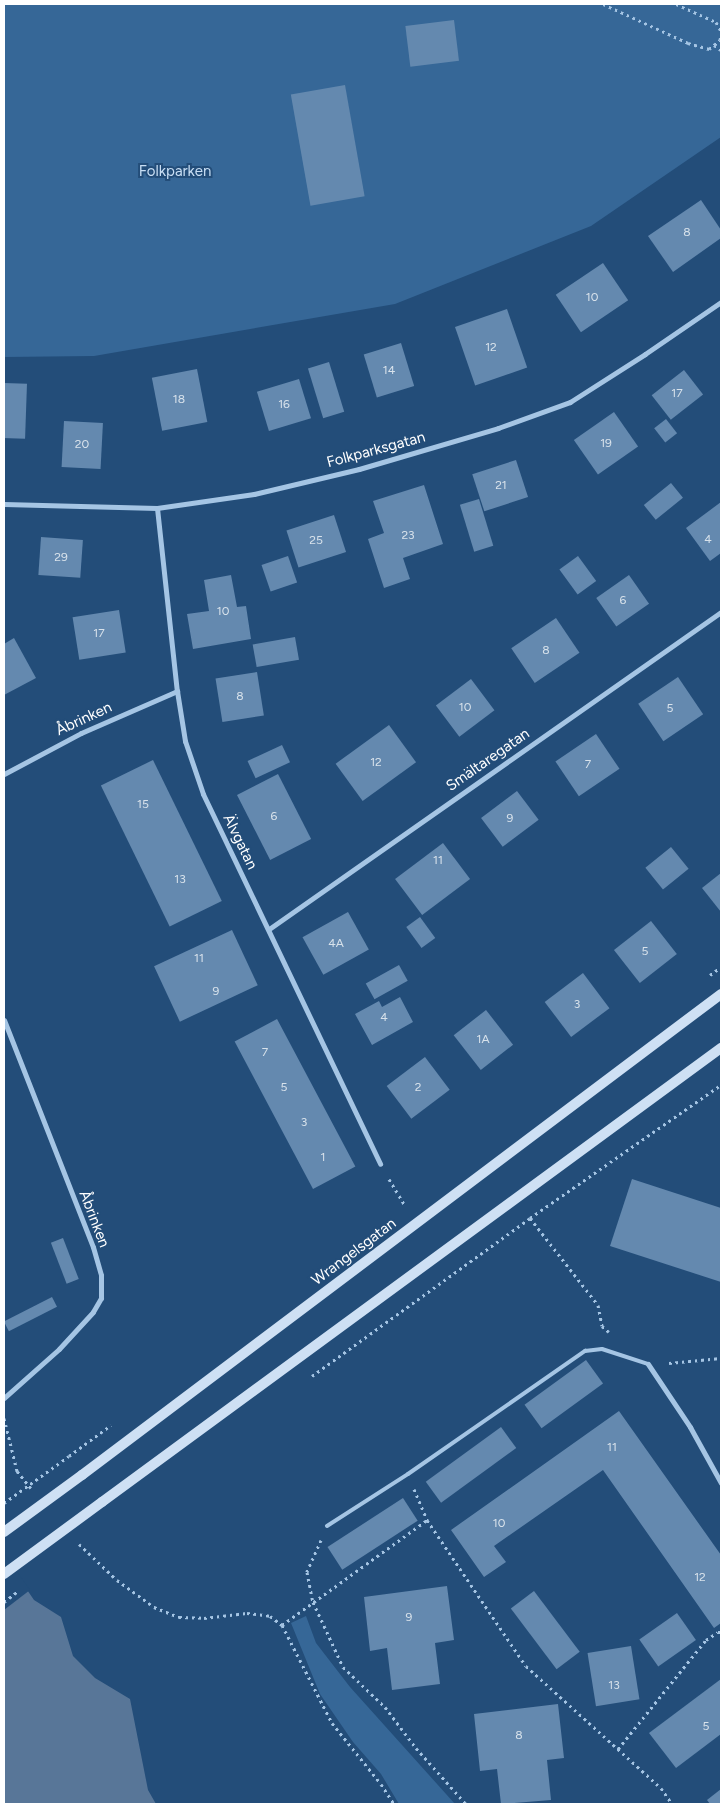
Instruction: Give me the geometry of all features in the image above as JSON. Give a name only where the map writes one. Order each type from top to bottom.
[{"type":"main road","name":"Wrangelsgatan","points":[[4,1532],[721,994]]},
{"type":"main road","points":[[4,1574],[721,1048]]},
{"type":"street","name":"Folkparksgatan","points":[[4,504],[156,508],[254,494],[359,469],[498,428],[570,402],[721,302]]},
{"type":"street","name":"Älvgatan","points":[[156,508],[177,691],[185,741],[203,794],[380,1164]]},
{"type":"street","name":"Smältaregatan","points":[[269,929],[721,612]]},
{"type":"street","name":"Åbrinken","points":[[4,774],[81,733],[177,691]]},
{"type":"street","name":"Åbrinken","points":[[4,1020],[93,1247],[101,1276],[101,1298],[93,1312],[59,1349],[4,1398]]},
{"type":"street","points":[[648,1364],[690,1427],[721,1483]]},
{"type":"lane","points":[[327,1526],[408,1474],[585,1351],[602,1348],[648,1364]]},
{"type":"path","points":[[603,4],[688,43],[709,49],[720,40],[721,33],[716,22],[676,4]]},
{"type":"path","points":[[714,45],[721,50]]},
{"type":"path","points":[[306,1380],[530,1218],[721,1085]]},
{"type":"path","points":[[380,1164],[405,1206]]},
{"type":"path","points":[[530,1218],[598,1305],[602,1326],[615,1337]]},
{"type":"path","points":[[648,1364],[721,1358]]},
{"type":"path","points":[[4,1418],[17,1471],[35,1492]]},
{"type":"path","points":[[4,1503],[69,1456]]},
{"type":"path","points":[[408,1474],[427,1520],[526,1666],[661,1788],[672,1804]]},
{"type":"path","points":[[282,1625],[427,1520]]},
{"type":"path","points":[[327,1526],[307,1572],[313,1602],[343,1667],[385,1707],[416,1748],[466,1804]]},
{"type":"path","points":[[77,1541],[116,1580],[154,1607],[179,1617],[204,1618],[247,1613],[270,1616],[282,1625],[332,1723],[381,1784],[394,1804]]},
{"type":"path","points":[[618,1749],[706,1640],[721,1632]]},
{"type":"green space","name":"Folkparken","points":[[4,4],[721,4],[721,137],[591,226],[395,304],[94,356],[4,357]]},
{"type":"green space","points":[[306,1616],[316,1643],[350,1687],[455,1804],[399,1804],[381,1774],[353,1742],[320,1694],[291,1623]]},
{"type":"shaded area","points":[[4,1556],[34,1600],[61,1617],[73,1656],[95,1678],[130,1699],[148,1790],[156,1804],[4,1804]]},
{"type":"pier","points":[[4,1553],[30,1590],[4,1610]]},
{"type":"building","points":[[454,20],[459,61],[410,67],[405,26]]},
{"type":"building","points":[[345,85],[365,196],[310,206],[291,95]]},
{"type":"building","points":[[701,200],[721,230],[721,238],[673,272],[648,236]]},
{"type":"building","points":[[603,263],[628,300],[581,332],[556,295]]},
{"type":"building","points":[[507,309],[527,368],[475,386],[455,327]]},
{"type":"building","points":[[401,343],[414,386],[377,397],[364,354]]},
{"type":"building","points":[[329,362],[344,412],[323,418],[308,368]]},
{"type":"building","points":[[197,369],[207,422],[162,431],[152,378]]},
{"type":"building","points":[[684,370],[703,394],[671,420],[652,395]]},
{"type":"building","points":[[299,379],[311,418],[269,431],[257,392]]},
{"type":"building","points":[[4,383],[27,384],[25,439],[4,438]]},
{"type":"building","points":[[614,412],[638,446],[598,475],[574,440]]},
{"type":"building","points":[[666,419],[677,433],[665,442],[654,428]]},
{"type":"building","points":[[64,421],[103,423],[101,469],[62,467]]},
{"type":"building","points":[[516,460],[528,497],[484,511],[472,474]]},
{"type":"building","points":[[671,483],[683,498],[656,520],[644,505]]},
{"type":"building","points":[[424,485],[443,544],[403,558],[410,579],[384,588],[368,539],[384,533],[373,501]]},
{"type":"building","points":[[479,499],[493,546],[474,552],[460,505]]},
{"type":"building","points":[[721,502],[721,553],[710,561],[686,528]]},
{"type":"building","points":[[334,515],[346,552],[298,568],[286,530]]},
{"type":"building","points":[[41,537],[83,540],[80,578],[38,575]]},
{"type":"building","points":[[288,556],[297,582],[271,592],[262,565]]},
{"type":"building","points":[[578,556],[596,581],[578,595],[559,570]]},
{"type":"building","points":[[231,575],[237,607],[246,606],[251,639],[193,649],[187,614],[209,611],[204,580]]},
{"type":"building","points":[[629,575],[649,604],[616,627],[596,598]]},
{"type":"building","points":[[119,610],[126,652],[79,660],[73,617]]},
{"type":"building","points":[[556,618],[579,653],[535,683],[511,648]]},
{"type":"building","points":[[295,637],[299,660],[257,667],[253,644]]},
{"type":"building","points":[[14,638],[36,678],[4,695],[4,644]]},
{"type":"building","points":[[257,672],[264,715],[222,722],[216,679]]},
{"type":"building","points":[[678,677],[703,714],[663,741],[638,704]]},
{"type":"building","points":[[471,679],[494,710],[459,737],[436,705]]},
{"type":"building","points":[[389,725],[416,762],[363,801],[336,764]]},
{"type":"building","points":[[596,734],[619,769],[579,796],[555,761]]},
{"type":"building","points":[[282,745],[290,762],[256,778],[248,761]]},
{"type":"building","points":[[153,760],[222,901],[170,927],[101,785]]},
{"type":"building","points":[[278,774],[311,839],[270,860],[237,795]]},
{"type":"building","points":[[517,791],[539,820],[503,847],[481,818]]},
{"type":"building","points":[[443,843],[470,879],[422,915],[395,879]]},
{"type":"building","points":[[671,847],[689,869],[663,890],[645,868]]},
{"type":"building","points":[[721,873],[721,912],[702,888]]},
{"type":"building","points":[[348,912],[369,950],[323,975],[303,937]]},
{"type":"building","points":[[420,917],[435,938],[422,948],[406,927]]},
{"type":"building","points":[[651,921],[677,954],[640,983],[614,950]]},
{"type":"building","points":[[232,930],[258,985],[180,1022],[154,966]]},
{"type":"building","points":[[399,965],[408,981],[374,999],[366,983]]},
{"type":"building","points":[[583,973],[609,1008],[571,1037],[545,1002]]},
{"type":"building","points":[[400,997],[413,1022],[372,1045],[355,1014],[379,1001],[382,1007]]},
{"type":"building","points":[[486,1010],[513,1045],[481,1070],[454,1035]]},
{"type":"building","points":[[277,1019],[355,1166],[313,1189],[235,1042]]},
{"type":"building","points":[[425,1057],[450,1090],[411,1119],[387,1086]]},
{"type":"building","points":[[632,1179],[721,1208],[721,1282],[610,1246]]},
{"type":"building","points":[[63,1238],[79,1279],[67,1284],[51,1243]]},
{"type":"building","points":[[52,1297],[57,1307],[9,1331],[4,1321]]},
{"type":"building","points":[[586,1360],[603,1383],[542,1428],[525,1405]]},
{"type":"building","points":[[619,1411],[721,1555],[721,1623],[714,1628],[603,1470],[494,1546],[506,1562],[484,1577],[451,1530]]},
{"type":"building","points":[[501,1427],[516,1448],[441,1503],[426,1482]]},
{"type":"building","points":[[403,1498],[418,1521],[342,1570],[328,1547]]},
{"type":"building","points":[[447,1586],[454,1640],[435,1643],[440,1684],[392,1690],[387,1648],[370,1651],[364,1597]]},
{"type":"building","points":[[534,1591],[580,1652],[557,1669],[511,1608]]},
{"type":"building","points":[[677,1613],[696,1640],[658,1666],[639,1639]]},
{"type":"building","points":[[631,1646],[639,1699],[596,1706],[588,1653]]},
{"type":"building","points":[[721,1679],[721,1734],[676,1768],[649,1733]]},
{"type":"building","points":[[558,1704],[564,1758],[547,1760],[551,1800],[501,1804],[497,1769],[480,1771],[474,1714]]},
{"type":"building","points":[[721,1789],[721,1804],[710,1804],[707,1800]]}]
